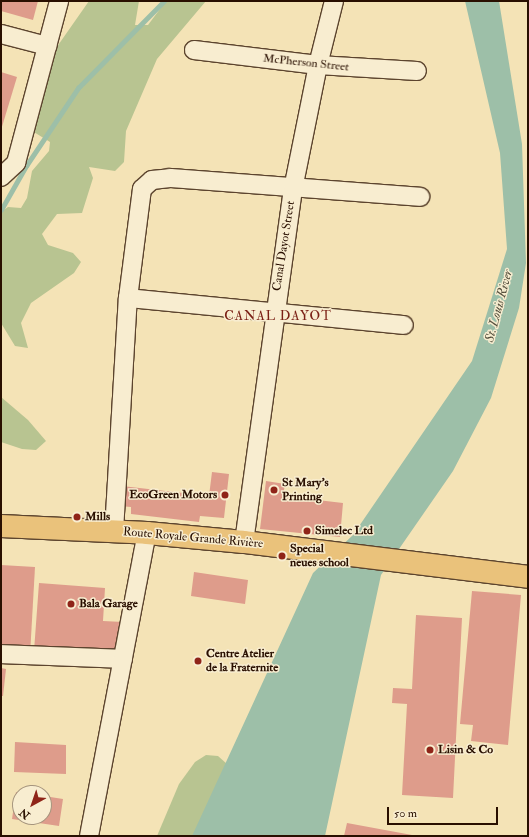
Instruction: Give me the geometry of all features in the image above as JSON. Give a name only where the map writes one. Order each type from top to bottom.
[{"type":"main road","name":"Route Royale Grande Rivière","points":[[1,526],[147,533],[244,542],[323,554],[400,561],[528,577]]},
{"type":"street","points":[[1,177],[16,163],[60,1]]},
{"type":"street","name":"Canal Dayot Street","points":[[244,542],[274,312],[293,188],[318,65],[334,1]]},
{"type":"street","points":[[1,34],[48,46]]},
{"type":"street","name":"McPherson Street","points":[[194,50],[318,65],[417,71]]},
{"type":"street","points":[[114,531],[128,298],[142,189],[152,180],[170,178],[420,197]]},
{"type":"street","points":[[128,298],[404,325]]},
{"type":"street","points":[[89,836],[147,533]]},
{"type":"street","points":[[1,654],[123,659]]},
{"type":"shaded area","points":[[89,1],[139,1],[135,25],[148,25],[166,1],[206,1],[157,59],[126,131],[124,162],[115,171],[89,167],[93,178],[82,213],[57,214],[42,234],[48,245],[73,253],[81,262],[74,273],[31,303],[21,323],[28,348],[15,346],[1,323],[1,212],[8,207],[21,208],[27,198],[32,171],[49,151],[50,142],[29,129],[54,51]]},
{"type":"shaded area","points":[[1,397],[28,420],[46,441],[36,450],[22,449],[1,442]]},
{"type":"shaded area","points":[[206,755],[218,756],[227,764],[193,836],[157,836],[179,784],[195,762]]},
{"type":"water","name":"St. Louis River","points":[[465,1],[499,1],[522,144],[526,263],[519,308],[491,398],[453,471],[381,575],[325,836],[192,836],[313,573],[353,535],[472,361],[507,249],[500,153]]},
{"type":"building","points":[[1,1],[38,1],[33,20],[1,11]]},
{"type":"building","points":[[1,72],[17,77],[1,130]]},
{"type":"building","points":[[212,472],[229,474],[224,518],[200,516],[199,522],[131,514],[131,507],[119,506],[122,486],[209,496]]},
{"type":"building","points":[[266,481],[285,484],[283,496],[343,503],[340,537],[260,529]]},
{"type":"building","points":[[1,565],[35,567],[30,655],[1,653]]},
{"type":"building","points":[[194,572],[248,580],[245,604],[191,596]]},
{"type":"building","name":"Bala Garage","points":[[39,583],[105,588],[103,621],[123,622],[121,647],[110,657],[34,651]]},
{"type":"building","points":[[472,591],[521,595],[508,745],[471,741],[473,725],[460,724]]},
{"type":"building","name":"Lisin & Co","points":[[416,615],[462,618],[453,798],[402,795],[407,704],[392,703],[393,688],[412,689]]},
{"type":"building","points":[[1,668],[6,669],[3,696],[1,696]]},
{"type":"building","points":[[15,742],[66,745],[66,774],[14,772]]},
{"type":"building","points":[[52,797],[63,799],[59,826],[52,825]]},
{"type":"building","points":[[347,823],[412,835],[412,836],[344,836]]},
{"type":"waterway","points":[[1,210],[26,166],[78,88],[164,1]]},
{"type":"place","name":"St Mary's Printing","points":[[274,490]]},
{"type":"place","name":"EcoGreen Motors","points":[[225,495]]},
{"type":"place","name":"Mills","points":[[77,517]]},
{"type":"place","name":"Simelec Ltd","points":[[307,531]]},
{"type":"place","name":"Special neues school","points":[[282,556]]},
{"type":"place","name":"Bala Garage","points":[[71,604]]},
{"type":"place","name":"Centre Atelier de la Fraternite","points":[[198,661]]},
{"type":"place","name":"Lisin & Co","points":[[430,750]]},
{"type":"district","name":"CANAL DAYOT","points":[[278,316]]}]
